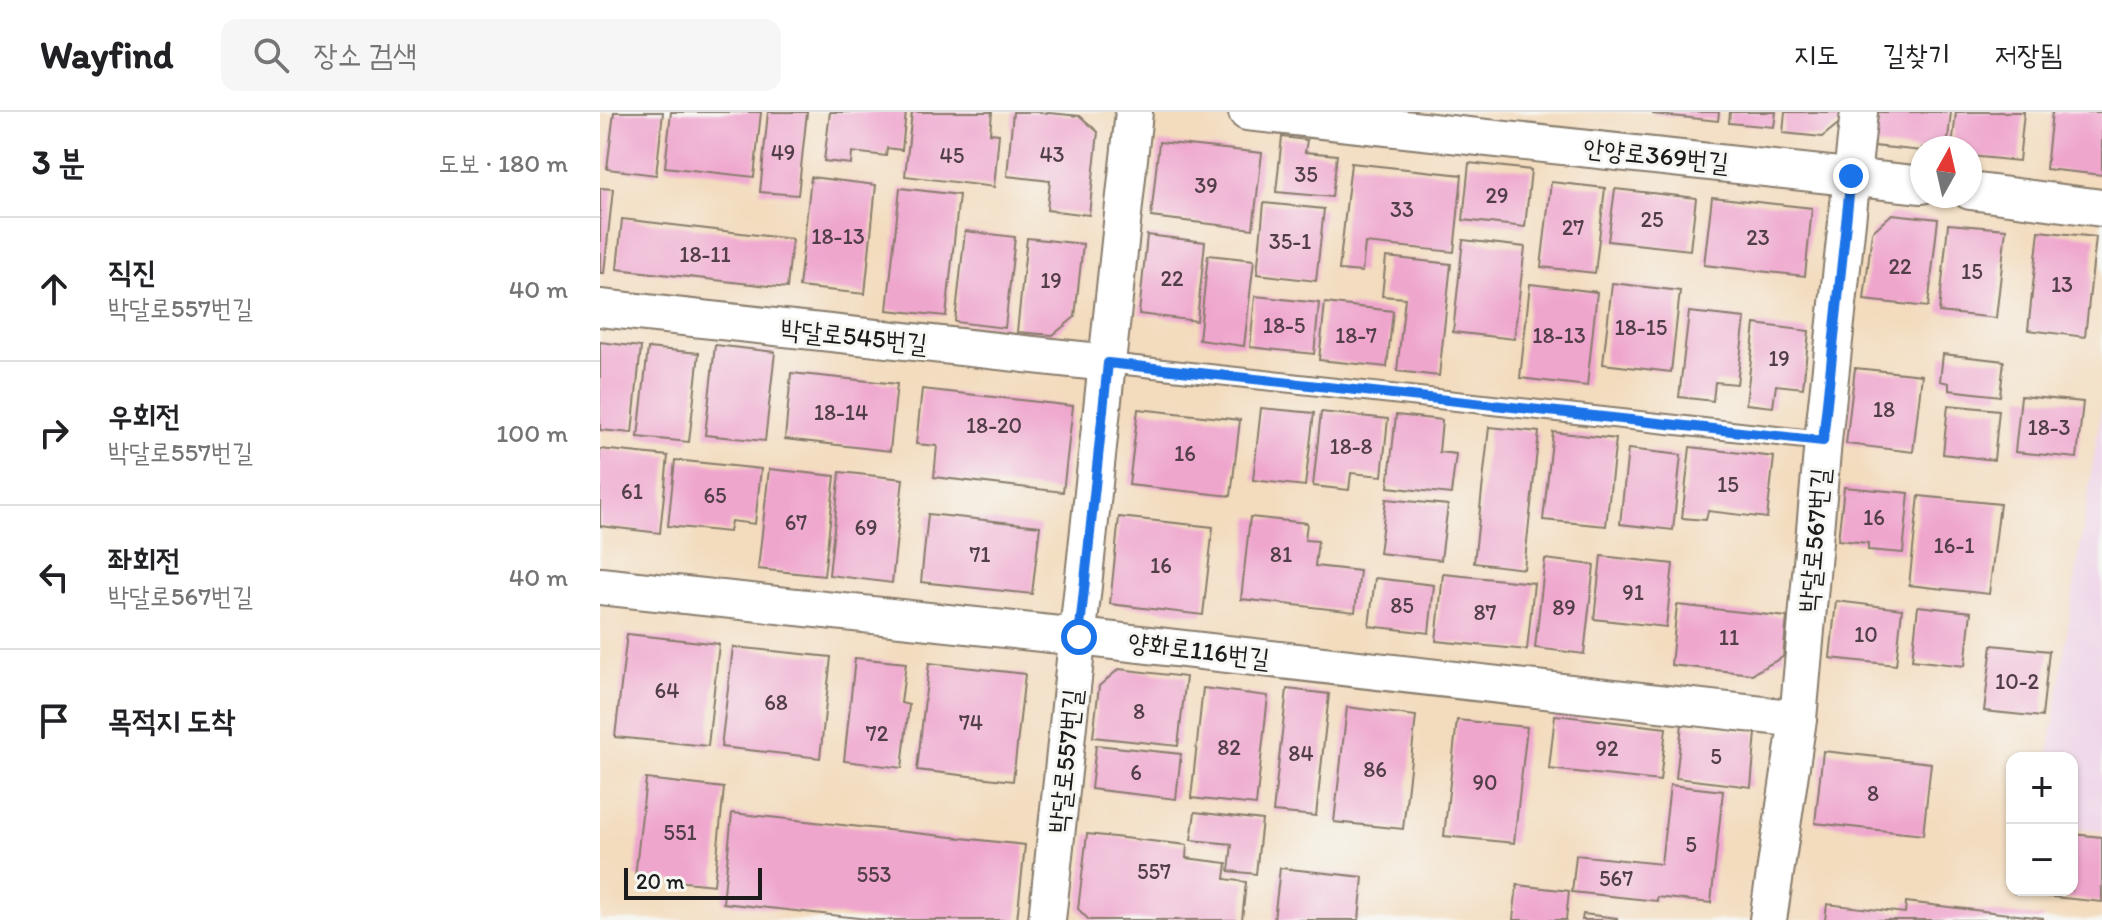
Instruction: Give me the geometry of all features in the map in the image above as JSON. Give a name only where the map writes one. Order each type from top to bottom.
[{"type":"street","name":"박달로557번길","points":[[1047,920],[1134,112]]},
{"type":"street","name":"안양로369번길","points":[[1247,112],[1910,183]]},
{"type":"street","name":"박달로567번길","points":[[1768,920],[1798,719],[1823,441],[1859,112]]},
{"type":"street","points":[[1982,193],[2102,208]]},
{"type":"street","name":"박달로545번길","points":[[600,308],[1108,363]]},
{"type":"street","name":"양화로116번길","points":[[600,586],[1798,719]]},
{"type":"lane","points":[[1108,363],[1823,441]]},
{"type":"shaded area","points":[[2102,403],[2102,832],[2078,829],[2078,752],[2049,752]]},
{"type":"building","points":[[614,112],[663,112],[656,175],[607,169]]},
{"type":"building","points":[[671,112],[761,112],[754,177],[665,167]]},
{"type":"building","points":[[768,112],[807,112],[798,195],[760,192]]},
{"type":"building","points":[[830,112],[906,112],[902,150],[887,148],[886,156],[852,152],[851,164],[824,161]]},
{"type":"building","points":[[912,112],[992,112],[990,133],[999,134],[994,187],[905,176]]},
{"type":"building","points":[[1013,112],[1080,116],[1098,132],[1089,215],[1047,210],[1050,181],[1007,176]]},
{"type":"building","points":[[1653,112],[1719,112],[1718,121]]},
{"type":"building","points":[[1730,112],[1776,112],[1774,127],[1729,123]]},
{"type":"building","points":[[1785,112],[1843,112],[1843,120],[1822,137],[1783,133]]},
{"type":"building","points":[[1878,112],[1951,112],[1948,136],[1910,136],[1910,150],[1874,146]]},
{"type":"building","points":[[1956,112],[2024,112],[2019,161],[1982,157],[1982,136],[1953,136]]},
{"type":"building","points":[[2052,112],[2102,112],[2102,175],[2046,169]]},
{"type":"building","points":[[1282,137],[1307,140],[1305,152],[1337,155],[1332,197],[1276,192]]},
{"type":"building","points":[[1159,142],[1262,153],[1253,229],[1151,217]]},
{"type":"building","points":[[1351,163],[1462,175],[1454,252],[1365,243],[1362,272],[1339,270]]},
{"type":"building","points":[[1469,163],[1531,170],[1525,227],[1463,220]]},
{"type":"building","points":[[811,177],[876,185],[865,294],[799,287]]},
{"type":"building","points":[[1551,182],[1605,188],[1595,273],[1541,267]]},
{"type":"building","points":[[600,188],[613,189],[604,273],[600,273]]},
{"type":"building","points":[[900,188],[959,195],[946,316],[887,310]]},
{"type":"building","points":[[1615,189],[1696,198],[1690,250],[1608,241]]},
{"type":"building","points":[[1712,197],[1812,208],[1805,276],[1704,265]]},
{"type":"building","points":[[1264,203],[1324,209],[1316,281],[1257,274]]},
{"type":"building","points":[[1892,214],[1938,219],[1928,307],[1864,300],[1872,232]]},
{"type":"building","points":[[622,219],[792,239],[787,288],[617,269]]},
{"type":"building","points":[[1948,224],[2006,229],[1996,318],[1939,312]]},
{"type":"building","points":[[965,231],[1015,237],[1005,328],[955,322]]},
{"type":"building","points":[[2039,231],[2096,237],[2085,337],[2028,330]]},
{"type":"building","points":[[1147,235],[1205,242],[1197,321],[1139,314]]},
{"type":"building","points":[[1027,238],[1083,244],[1075,317],[1053,335],[1017,332]]},
{"type":"building","points":[[1463,240],[1525,247],[1514,339],[1453,332]]},
{"type":"building","points":[[1208,255],[1254,260],[1244,346],[1199,340]]},
{"type":"building","points":[[1386,257],[1451,264],[1439,376],[1397,371],[1405,298],[1382,296]]},
{"type":"building","points":[[1612,283],[1680,291],[1671,372],[1603,364]]},
{"type":"building","points":[[1530,284],[1597,292],[1587,386],[1520,378]]},
{"type":"building","points":[[1255,296],[1319,303],[1314,354],[1250,347]]},
{"type":"building","points":[[1325,303],[1393,311],[1387,367],[1319,360]]},
{"type":"building","points":[[1689,312],[1745,318],[1737,384],[1715,382],[1713,401],[1679,397]]},
{"type":"building","points":[[1755,324],[1809,331],[1803,388],[1776,385],[1773,407],[1746,404]]},
{"type":"building","points":[[600,342],[641,347],[632,433],[600,430]]},
{"type":"building","points":[[715,345],[775,352],[765,441],[705,435]]},
{"type":"building","points":[[648,348],[699,353],[689,442],[638,437]]},
{"type":"building","points":[[1943,354],[2004,361],[2000,396],[1949,390],[1949,383],[1940,381]]},
{"type":"building","points":[[1855,368],[1922,375],[1913,452],[1846,444]]},
{"type":"building","points":[[791,373],[897,384],[890,451],[785,439]]},
{"type":"building","points":[[922,389],[1073,406],[1063,492],[934,477],[937,446],[916,444]]},
{"type":"building","points":[[2021,396],[2083,402],[2077,458],[2015,452]]},
{"type":"building","points":[[1948,405],[1999,410],[1994,460],[1943,454]]},
{"type":"building","points":[[1261,408],[1314,413],[1305,486],[1253,480]]},
{"type":"building","points":[[1138,409],[1240,420],[1231,496],[1129,485]]},
{"type":"building","points":[[1321,412],[1388,419],[1382,476],[1351,473],[1349,490],[1313,486]]},
{"type":"building","points":[[1396,415],[1442,420],[1439,452],[1456,454],[1451,494],[1388,487]]},
{"type":"building","points":[[1489,427],[1539,432],[1524,569],[1474,563]]},
{"type":"building","points":[[1553,432],[1616,439],[1606,526],[1543,520]]},
{"type":"building","points":[[1690,447],[1774,457],[1767,518],[1708,511],[1706,520],[1682,518]]},
{"type":"building","points":[[600,449],[668,456],[660,533],[600,526]]},
{"type":"building","points":[[1628,449],[1681,455],[1673,530],[1620,524]]},
{"type":"building","points":[[675,460],[761,469],[755,524],[731,521],[729,532],[668,526]]},
{"type":"building","points":[[769,469],[835,476],[824,576],[758,569]]},
{"type":"building","points":[[840,472],[903,479],[892,583],[829,575]]},
{"type":"building","points":[[1844,487],[1909,493],[1903,553],[1868,550],[1868,543],[1838,540]]},
{"type":"building","points":[[1919,496],[2000,504],[1989,594],[1909,585]]},
{"type":"building","points":[[1386,499],[1448,505],[1441,560],[1379,553]]},
{"type":"building","points":[[928,514],[1040,526],[1032,594],[921,582]]},
{"type":"building","points":[[1119,517],[1213,527],[1203,615],[1110,604]]},
{"type":"building","points":[[1250,517],[1307,523],[1305,540],[1318,541],[1315,566],[1360,571],[1355,612],[1241,599]]},
{"type":"building","points":[[1601,556],[1673,564],[1666,627],[1594,619]]},
{"type":"building","points":[[1545,559],[1594,565],[1584,654],[1535,648]]},
{"type":"building","points":[[1443,574],[1534,583],[1527,650],[1436,641]]},
{"type":"building","points":[[1375,578],[1434,585],[1429,633],[1369,626]]},
{"type":"building","points":[[1836,601],[1902,609],[1896,665],[1830,658]]},
{"type":"building","points":[[1677,605],[1787,617],[1783,657],[1752,674],[1671,665]]},
{"type":"building","points":[[1918,606],[1971,612],[1965,666],[1912,660]]},
{"type":"building","points":[[627,634],[719,644],[708,746],[615,737]]},
{"type":"building","points":[[1992,645],[2049,651],[2042,717],[1984,711]]},
{"type":"building","points":[[733,647],[831,657],[820,758],[721,747]]},
{"type":"building","points":[[855,658],[906,663],[901,703],[909,705],[902,768],[844,761]]},
{"type":"building","points":[[929,663],[1025,674],[1013,781],[917,770]]},
{"type":"building","points":[[1119,669],[1186,677],[1178,746],[1093,737],[1099,686]]},
{"type":"building","points":[[1203,688],[1268,696],[1256,805],[1191,798]]},
{"type":"building","points":[[1287,689],[1329,694],[1316,816],[1273,812]]},
{"type":"building","points":[[1347,707],[1416,716],[1403,829],[1334,822]]},
{"type":"building","points":[[1555,715],[1666,728],[1660,781],[1549,769]]},
{"type":"building","points":[[1457,720],[1527,727],[1514,843],[1444,836]]},
{"type":"building","points":[[1682,724],[1756,733],[1751,787],[1676,778]]},
{"type":"building","points":[[1096,745],[1181,754],[1176,799],[1091,789]]},
{"type":"building","points":[[1823,751],[1931,763],[1923,835],[1815,823]]},
{"type":"building","points":[[646,779],[724,788],[714,885],[635,877]]},
{"type":"building","points":[[1670,785],[1723,791],[1711,903],[1572,892],[1576,855],[1661,864]]},
{"type":"building","points":[[1195,812],[1262,820],[1256,874],[1229,871],[1232,844],[1191,840]]},
{"type":"building","points":[[732,813],[1025,845],[1017,920],[876,920],[723,903]]},
{"type":"building","points":[[1087,834],[1187,845],[1186,858],[1227,863],[1225,879],[1246,882],[1242,920],[1089,920],[1078,909]]},
{"type":"building","points":[[2078,835],[2102,837],[2102,902],[2043,896],[2078,896]]},
{"type":"building","points":[[1280,868],[1363,877],[1359,920],[1274,920]]},
{"type":"building","points":[[1517,885],[1569,891],[1566,920],[1513,920]]},
{"type":"building","points":[[1906,902],[2043,920],[1825,920],[1827,904],[1905,913]]},
{"type":"building","points":[[1583,914],[1617,918],[1617,920],[1582,920]]},
{"type":"route","points":[[1079,637],[1108,363],[1823,441],[1851,176]]}]
